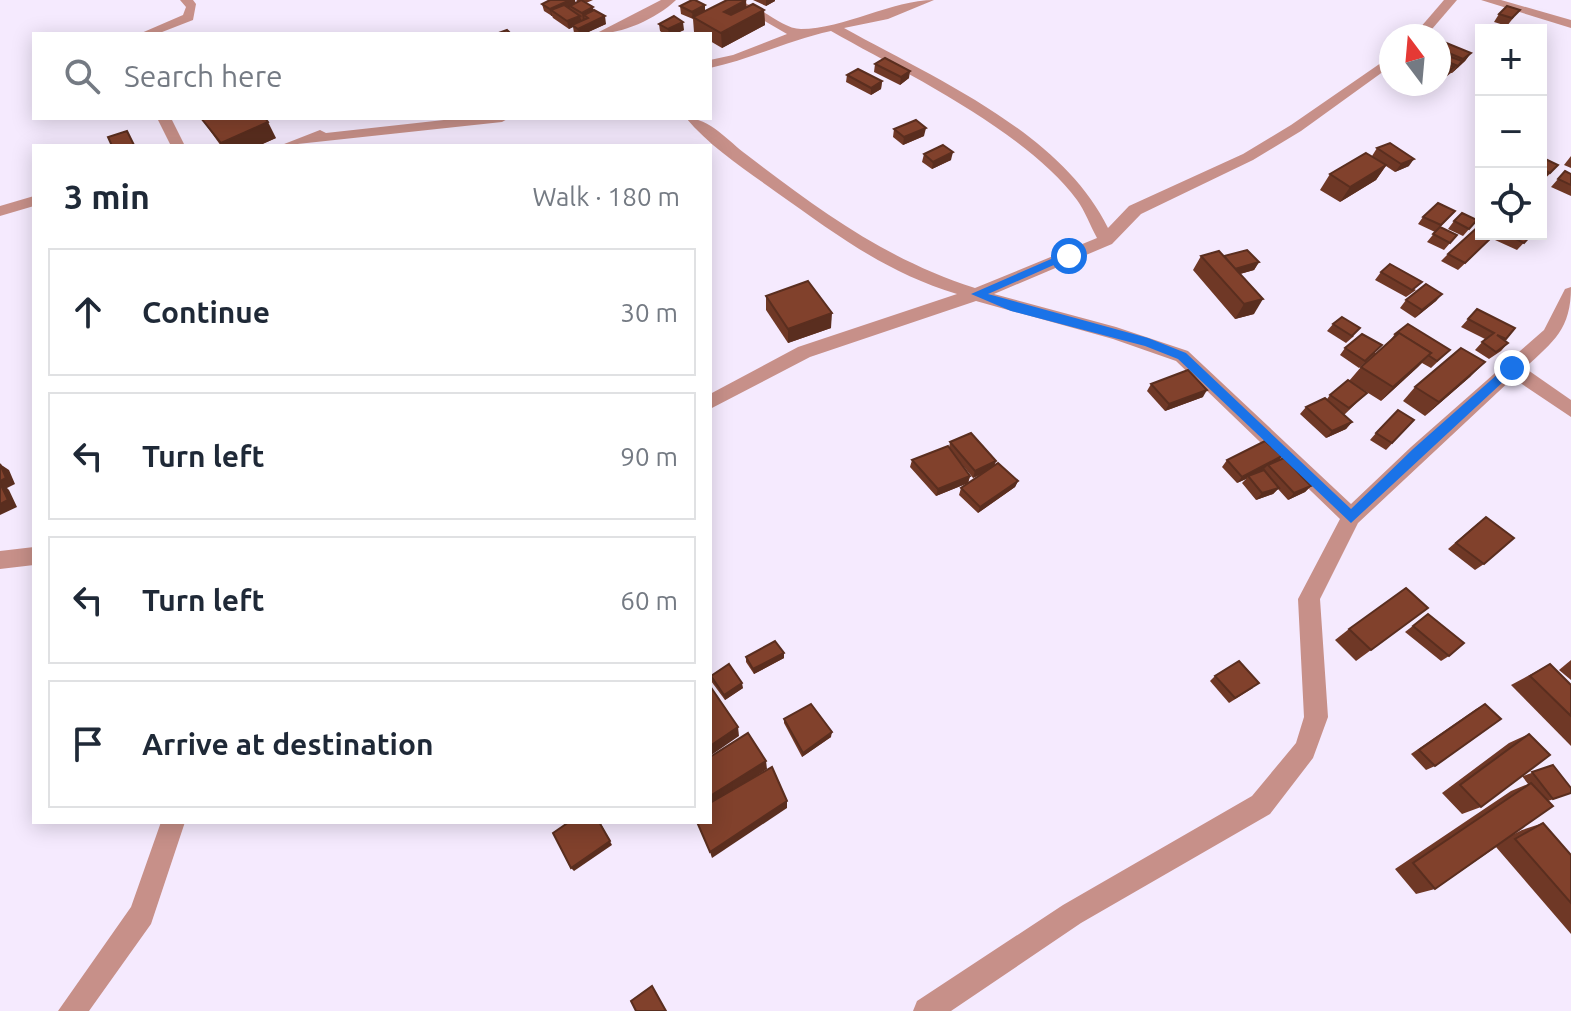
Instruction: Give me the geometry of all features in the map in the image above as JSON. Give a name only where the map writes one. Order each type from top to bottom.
[{"type":"street","points":[[150,32],[189,17],[192,7],[186,0]]},
{"type":"street","points":[[606,32],[670,0]]},
{"type":"street","points":[[734,0],[797,34]]},
{"type":"street","points":[[712,64],[737,58],[797,34],[884,16],[928,0]]},
{"type":"street","points":[[1430,24],[1451,0]]},
{"type":"street","points":[[1487,0],[1571,24]]},
{"type":"street","points":[[835,28],[952,95],[1033,147],[1081,194],[1106,240]]},
{"type":"street","points":[[712,401],[804,352],[874,326],[977,294],[1106,240],[1135,210],[1248,157],[1296,128],[1379,69]]},
{"type":"street","points":[[165,120],[177,144]]},
{"type":"street","points":[[292,144],[361,120]]},
{"type":"street","points":[[307,139],[483,120]]},
{"type":"street","points":[[695,120],[732,155],[863,248],[918,274],[1015,308],[1148,342],[1182,356],[1351,517]]},
{"type":"street","points":[[0,211],[32,202]]},
{"type":"street","points":[[927,1011],[1072,914],[1261,805],[1305,750],[1316,717],[1309,599],[1351,517],[1418,452],[1551,334],[1571,293]]},
{"type":"street","points":[[1512,368],[1571,410]]},
{"type":"street","points":[[0,560],[32,556]]},
{"type":"street","points":[[72,1011],[142,915],[172,824]]},
{"type":"building","points":[[550,0],[570,0],[550,9],[542,4]]},
{"type":"building","points":[[581,0],[593,7],[582,13],[570,6]]},
{"type":"building","points":[[692,0],[705,5],[692,12],[680,6]]},
{"type":"building","points":[[727,0],[746,0],[724,12],[731,15],[753,4],[764,10],[721,33],[693,17]]},
{"type":"building","points":[[564,5],[580,16],[567,21],[551,10]]},
{"type":"building","points":[[1507,6],[1520,10],[1512,18],[1499,14]]},
{"type":"building","points":[[594,10],[605,16],[578,29],[572,25],[588,18],[584,15]]},
{"type":"building","points":[[674,16],[683,22],[668,29],[659,24]]},
{"type":"building","points":[[1451,45],[1471,53],[1463,59],[1451,54]]},
{"type":"building","points":[[1451,57],[1462,61],[1458,66],[1451,63]]},
{"type":"building","points":[[885,58],[910,71],[901,77],[875,64]]},
{"type":"building","points":[[858,69],[882,81],[871,88],[847,75]]},
{"type":"building","points":[[203,120],[268,122],[221,143]]},
{"type":"building","points":[[916,120],[926,128],[904,137],[894,129]]},
{"type":"building","points":[[127,131],[134,144],[111,144],[108,137]]},
{"type":"building","points":[[1390,143],[1414,159],[1401,164],[1377,148]]},
{"type":"building","points":[[943,145],[953,152],[933,162],[924,154]]},
{"type":"building","points":[[1366,153],[1386,165],[1350,187],[1330,174]]},
{"type":"building","points":[[1547,160],[1558,165],[1550,173],[1547,171]]},
{"type":"building","points":[[1565,171],[1571,174],[1571,185],[1558,179]]},
{"type":"building","points":[[1438,203],[1455,211],[1441,225],[1423,217]]},
{"type":"building","points":[[1462,213],[1475,219],[1469,229],[1454,221]]},
{"type":"building","points":[[1440,227],[1457,235],[1450,243],[1433,234]]},
{"type":"building","points":[[1475,229],[1475,240],[1489,240],[1465,263],[1448,254]]},
{"type":"building","points":[[1247,250],[1259,262],[1235,269],[1224,256]]},
{"type":"building","points":[[1219,251],[1263,299],[1244,304],[1201,256]]},
{"type":"building","points":[[1390,264],[1422,282],[1412,290],[1381,272]]},
{"type":"building","points":[[808,281],[832,313],[788,329],[766,296]]},
{"type":"building","points":[[1426,284],[1442,294],[1422,310],[1406,300]]},
{"type":"building","points":[[1477,309],[1515,328],[1506,339],[1497,335],[1508,343],[1496,352],[1482,342],[1494,333],[1468,319]]},
{"type":"building","points":[[1342,317],[1360,328],[1352,336],[1333,324]]},
{"type":"building","points":[[1408,324],[1450,350],[1437,361],[1428,355],[1431,353],[1399,333],[1395,334]]},
{"type":"building","points":[[1399,333],[1431,353],[1393,387],[1361,367]]},
{"type":"building","points":[[1362,334],[1382,345],[1365,361],[1345,348]]},
{"type":"building","points":[[1461,348],[1485,362],[1439,402],[1415,387]]},
{"type":"building","points":[[1188,370],[1207,390],[1169,404],[1151,384]]},
{"type":"building","points":[[1348,380],[1367,393],[1349,408],[1330,395]]},
{"type":"building","points":[[1325,398],[1352,422],[1332,431],[1306,407]]},
{"type":"building","points":[[1398,410],[1414,420],[1392,443],[1376,433]]},
{"type":"building","points":[[971,433],[996,461],[975,471],[950,442]]},
{"type":"building","points":[[1265,441],[1282,456],[1242,477],[1227,460]]},
{"type":"building","points":[[948,446],[970,476],[938,489],[912,460]]},
{"type":"building","points":[[1284,458],[1311,486],[1294,493],[1268,465]]},
{"type":"building","points":[[998,463],[1018,481],[980,507],[961,488]]},
{"type":"building","points":[[0,464],[6,478],[0,481]]},
{"type":"building","points":[[1264,470],[1279,488],[1262,493],[1248,476]]},
{"type":"building","points":[[0,483],[8,500],[0,504]]},
{"type":"building","points":[[1486,517],[1514,538],[1484,564],[1456,543]]},
{"type":"building","points":[[1406,588],[1428,608],[1371,650],[1349,629]]},
{"type":"building","points":[[1428,614],[1464,643],[1449,656],[1413,626]]},
{"type":"building","points":[[775,641],[784,653],[753,669],[746,657]]},
{"type":"building","points":[[1239,661],[1259,683],[1235,698],[1215,676]]},
{"type":"building","points":[[729,664],[742,683],[724,695],[712,675]]},
{"type":"building","points":[[1550,664],[1571,685],[1571,716],[1530,676]]},
{"type":"building","points":[[712,689],[738,727],[712,745]]},
{"type":"building","points":[[811,704],[832,732],[803,753],[784,719]]},
{"type":"building","points":[[1485,704],[1501,719],[1435,766],[1419,750]]},
{"type":"building","points":[[748,733],[766,761],[712,795],[712,756]]},
{"type":"building","points":[[1529,734],[1550,755],[1481,807],[1460,785]]},
{"type":"building","points":[[1553,765],[1571,788],[1571,793],[1553,799],[1532,772]]},
{"type":"building","points":[[772,767],[787,801],[710,852],[698,824],[712,824],[712,802]]},
{"type":"building","points":[[1531,783],[1553,806],[1435,889],[1413,863]]},
{"type":"building","points":[[1543,823],[1571,855],[1571,903],[1515,839]]},
{"type":"building","points":[[566,824],[600,824],[610,841],[571,868],[553,833]]},
{"type":"building","points":[[652,986],[666,1011],[636,1011],[631,1001]]},
{"type":"route","points":[[1069,256],[977,294],[1015,308],[1148,342],[1182,356],[1351,517],[1512,368]]}]
